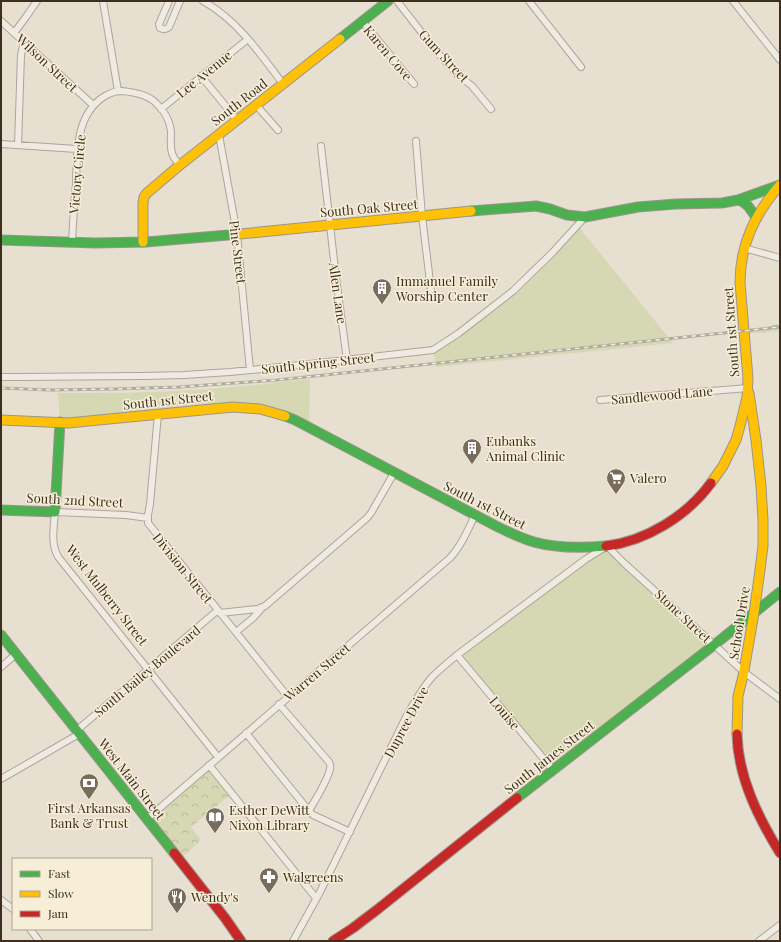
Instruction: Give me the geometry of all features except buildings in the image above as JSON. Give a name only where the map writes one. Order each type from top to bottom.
[{"type":"street","points":[[14,33],[37,1]]},
{"type":"street","points":[[103,1],[118,91],[138,94],[149,98],[161,109],[170,126],[172,154],[180,166]]},
{"type":"street","points":[[169,1],[159,24],[160,28],[163,29],[167,29],[169,27],[180,1]]},
{"type":"street","points":[[203,1],[223,14],[233,23],[248,39],[283,84]]},
{"type":"street","name":"South Road","points":[[143,242],[143,203],[144,197],[147,193],[388,1]]},
{"type":"street","name":"Gum Street","points":[[397,1],[436,50],[457,74],[472,86],[491,109]]},
{"type":"street","points":[[529,1],[581,67]]},
{"type":"street","points":[[733,1],[780,60]]},
{"type":"street","name":"Wilson Street","points":[[1,21],[93,105]]},
{"type":"street","name":"Karen Cove","points":[[362,22],[414,84]]},
{"type":"street","name":"Lee Avenue","points":[[161,109],[248,39]]},
{"type":"street","points":[[18,145],[21,55],[24,42]]},
{"type":"street","points":[[201,76],[237,120]]},
{"type":"street","name":"Victory Circle","points":[[72,242],[80,130],[93,105],[100,99],[118,91]]},
{"type":"street","points":[[256,105],[278,130]]},
{"type":"street","name":"Pine Street","points":[[218,135],[237,234],[250,370]]},
{"type":"street","points":[[416,140],[422,216],[431,290]]},
{"type":"street","points":[[1,144],[78,149]]},
{"type":"street","name":"Allen Lane","points":[[321,146],[347,360]]},
{"type":"street","name":"South Oak Street","points":[[1,240],[114,243],[143,242],[536,206],[567,215],[585,217],[638,207],[722,203],[738,200],[780,185]]},
{"type":"street","name":"South 1st Street","points":[[1,420],[84,422],[232,406],[256,408],[295,420],[474,515],[511,534],[527,540],[546,545],[585,548],[607,546],[625,542],[669,522],[686,510],[707,490],[720,471],[734,445],[743,419],[748,388],[740,283],[744,248],[756,216],[766,201],[780,185]]},
{"type":"street","points":[[738,200],[748,206],[756,216]]},
{"type":"street","name":"South Spring Street","points":[[1,377],[184,375],[250,370],[433,350],[459,333],[514,291],[585,217]]},
{"type":"street","points":[[744,248],[780,258]]},
{"type":"street","name":"Sandlewood Lane","points":[[600,400],[748,388]]},
{"type":"street","name":"School Drive","points":[[748,388],[756,432],[763,521],[762,555],[744,672],[738,697],[738,754],[747,785],[761,820],[780,854]]},
{"type":"street","name":"Division Street","points":[[158,414],[148,523],[288,697]]},
{"type":"street","name":"West Mulberry Street","points":[[60,422],[53,544],[56,554],[218,757]]},
{"type":"street","points":[[236,632],[367,518],[394,472]]},
{"type":"street","name":"South 2nd Street","points":[[1,510],[148,518]]},
{"type":"street","name":"Warren Street","points":[[147,819],[450,558],[461,543],[474,515]]},
{"type":"street","name":"Stone Street","points":[[607,546],[744,672],[780,699]]},
{"type":"street","name":"Dupree Drive","points":[[293,941],[350,832],[416,700],[432,677],[457,655],[586,559],[607,546]]},
{"type":"street","name":"South James Street","points":[[333,941],[353,928],[780,592]]},
{"type":"street","points":[[219,612],[257,609],[265,606]]},
{"type":"street","name":"South Bailey Boulevard","points":[[1,779],[78,733],[148,670],[219,612]]},
{"type":"street","name":"West Main Street","points":[[1,635],[147,819],[241,941]]},
{"type":"street","points":[[1,667],[16,654]]},
{"type":"street","name":"Louise","points":[[457,655],[553,770]]},
{"type":"street","points":[[279,704],[330,765],[326,779],[309,811]]},
{"type":"street","points":[[246,733],[313,815],[350,832]]},
{"type":"street","points":[[209,765],[316,898]]},
{"type":"street","points":[[1,900],[12,908]]},
{"type":"street","points":[[759,941],[780,926]]},
{"type":"street","points":[[31,930],[39,941]]},
{"type":"green space","points":[[578,226],[673,343],[436,367],[433,350],[513,291]]},
{"type":"green space","points":[[780,324],[780,331],[744,334],[744,331]]},
{"type":"green space","points":[[310,379],[309,427],[256,408],[60,422],[58,393],[175,391],[237,387]]},
{"type":"green space","points":[[607,546],[714,645],[553,770],[457,655]]},
{"type":"green space","points":[[208,765],[231,794],[191,827],[201,840],[179,860],[147,819]]},
{"type":"railway","points":[[1,388],[50,390],[114,389],[179,387],[277,380],[780,327]]},
{"type":"traffic: fast","points":[[340,39],[388,1]]},
{"type":"traffic: fast","points":[[738,200],[780,185]]},
{"type":"traffic: fast","points":[[471,211],[536,206],[567,215],[585,217],[638,207],[722,203],[738,200],[748,206],[756,217]]},
{"type":"traffic: fast","points":[[1,240],[95,243],[146,242],[240,234]]},
{"type":"traffic: fast","points":[[285,416],[519,537],[542,544],[560,546],[606,546]]},
{"type":"traffic: fast","points":[[1,510],[55,512],[60,422]]},
{"type":"traffic: fast","points":[[517,798],[780,592]]},
{"type":"traffic: fast","points":[[1,635],[174,853]]},
{"type":"traffic: slow","points":[[143,242],[143,203],[144,197],[147,193],[180,165],[340,39]]},
{"type":"traffic: slow","points":[[711,483],[723,466],[736,440],[747,397],[748,378],[740,283],[746,242],[756,218],[780,185]]},
{"type":"traffic: slow","points":[[240,234],[471,211]]},
{"type":"traffic: slow","points":[[737,734],[738,696],[754,613],[763,546],[761,486],[749,393]]},
{"type":"traffic: slow","points":[[1,420],[68,423],[233,407],[260,409],[285,416]]},
{"type":"traffic: jam","points":[[606,546],[636,539],[664,525],[690,506],[711,483]]},
{"type":"traffic: jam","points":[[737,734],[738,750],[745,781],[757,811],[780,853]]},
{"type":"traffic: jam","points":[[333,941],[378,909],[517,798]]},
{"type":"traffic: jam","points":[[174,853],[225,918],[241,941]]},
{"type":"place","name":"Immanuel Family Worship Center","points":[[382,305]]},
{"type":"place","name":"Eubanks Animal Clinic","points":[[472,465]]},
{"type":"place","name":"Valero","points":[[616,495]]},
{"type":"place","name":"First Arkansas Bank & Trust","points":[[89,800]]},
{"type":"place","name":"Esther DeWitt Nixon Library","points":[[215,834]]},
{"type":"place","name":"Walgreens","points":[[269,894]]},
{"type":"place","name":"Wendy's","points":[[177,914]]}]
